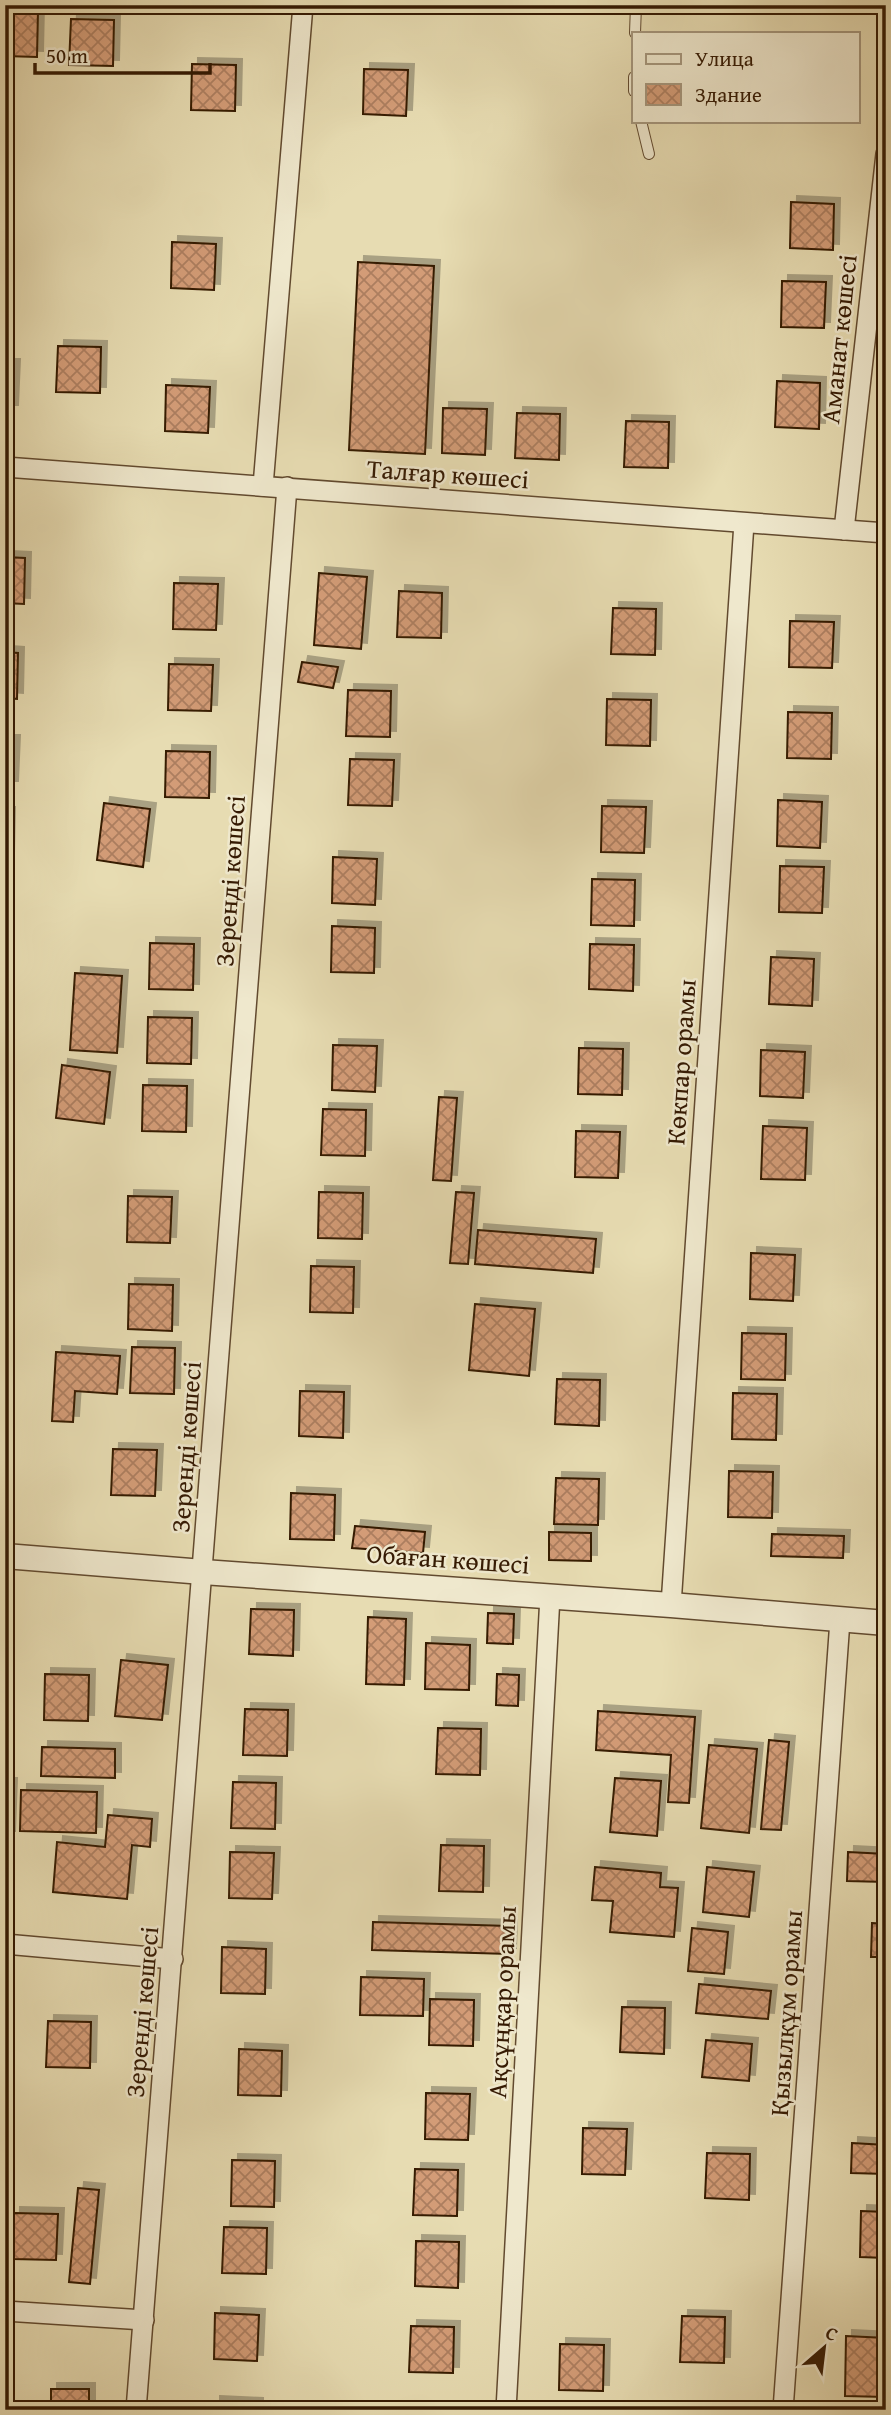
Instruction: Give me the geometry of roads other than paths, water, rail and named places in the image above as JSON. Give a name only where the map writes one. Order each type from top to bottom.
[{"type":"street","points":[[263,486],[303,5]]},
{"type":"street","name":"Аманат көшесі","points":[[844,530],[886,153]]},
{"type":"street","name":"Талғар көшесі","points":[[5,467],[886,533]]},
{"type":"street","name":"Зеренді көшесі","points":[[136,2410],[286,487]]},
{"type":"street","name":"Көкпар орамы","points":[[671,1605],[744,523]]},
{"type":"street","name":"Обаған көшесі","points":[[5,1556],[886,1623]]},
{"type":"street","name":"Ақсұңқар орамы","points":[[506,2410],[550,1596]]},
{"type":"street","name":"Қызылқұм орамы","points":[[783,2410],[841,1620]]},
{"type":"street","points":[[5,1944],[173,1959]]},
{"type":"street","points":[[5,2311],[144,2320]]},
{"type":"lane","points":[[635,32],[636,5]]},
{"type":"lane","points":[[641,122],[649,154]]}]
